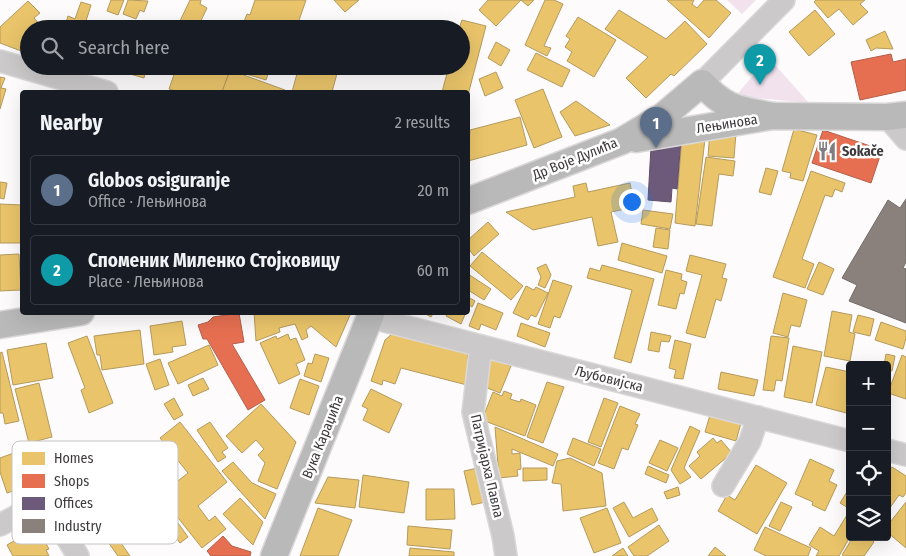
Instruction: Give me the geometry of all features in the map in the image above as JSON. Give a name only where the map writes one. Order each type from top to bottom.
[{"type":"main road","name":"Лењинова","points":[[702,83],[714,96],[730,106],[773,116]]},
{"type":"main road","name":"Др Воје Дулића","points":[[470,200],[622,141],[662,117],[702,83]]},
{"type":"main road","name":"Лењинова","points":[[622,141],[773,116],[896,116]]},
{"type":"main road","points":[[0,325],[62,315]]},
{"type":"main road","name":"Вука Караџића","points":[[274,556],[327,427],[369,315]]},
{"type":"street","name":"Др Воје Дулића","points":[[702,83],[784,0]]},
{"type":"street","points":[[0,61],[20,67]]},
{"type":"street","points":[[48,75],[100,90]]},
{"type":"street","points":[[896,116],[906,139]]},
{"type":"street","name":"Љубовијска","points":[[372,315],[481,346],[846,440]]},
{"type":"street","name":"Патријарха Павла","points":[[481,346],[473,412],[504,536],[506,556]]},
{"type":"street","points":[[723,486],[750,441],[758,417]]},
{"type":"street","points":[[891,451],[906,455]]},
{"type":"street","points":[[0,525],[12,518]]},
{"type":"street","points":[[71,544],[78,556]]},
{"type":"shaded area","points":[[727,0],[756,0],[742,14]]},
{"type":"shaded area","points":[[768,57],[809,103],[736,96]]},
{"type":"building: Homes","points":[[111,0],[124,0],[118,15],[107,11]]},
{"type":"building: Homes","points":[[128,0],[148,1],[144,12],[140,10],[136,19],[123,14]]},
{"type":"building: Homes","points":[[190,0],[201,0],[200,4],[207,8],[201,20],[180,20]]},
{"type":"building: Homes","points":[[255,0],[306,0],[299,20],[245,20],[247,14],[250,15]]},
{"type":"building: Homes","points":[[334,0],[359,0],[345,12]]},
{"type":"building: Homes","points":[[488,0],[521,0],[496,26],[479,10]]},
{"type":"building: Homes","points":[[521,0],[534,0],[528,6]]},
{"type":"building: Homes","points":[[545,0],[554,0],[563,4],[544,46],[551,48],[547,56],[525,45]]},
{"type":"building: Homes","points":[[667,0],[694,0],[692,4],[697,8],[704,0],[716,0],[731,13],[709,38]]},
{"type":"building: Homes","points":[[816,0],[865,0],[860,4],[868,12],[853,25],[839,9],[828,18],[814,2]]},
{"type":"building: Homes","points":[[28,1],[40,13],[34,18],[36,20],[20,20],[20,51],[0,43],[0,27]]},
{"type":"building: Homes","points":[[81,2],[91,5],[86,20],[67,20],[68,16],[75,19]]},
{"type":"building: Homes","points":[[619,10],[666,39],[685,21],[707,44],[674,76],[671,74],[646,98],[626,78],[648,57],[605,29]]},
{"type":"building: Homes","points":[[815,10],[835,34],[809,56],[789,32]]},
{"type":"building: Homes","points":[[578,17],[616,40],[594,77],[567,61],[572,52],[565,47],[570,39],[566,36]]},
{"type":"building: Homes","points":[[470,22],[486,26],[469,90],[443,90],[447,75],[470,75]]},
{"type":"building: Homes","points":[[885,31],[893,49],[876,48],[871,51],[866,40]]},
{"type":"building: Homes","points":[[496,42],[510,50],[501,66],[488,58]]},
{"type":"building: Homes","points":[[536,53],[570,70],[562,87],[527,70]]},
{"type":"building: Homes","points":[[496,72],[503,88],[485,96],[479,79]]},
{"type":"building: Homes","points":[[134,75],[145,75],[144,78]]},
{"type":"building: Homes","points":[[174,75],[228,75],[223,90],[169,89]]},
{"type":"building: Homes","points":[[228,75],[244,75],[285,90],[223,90]]},
{"type":"building: Homes","points":[[249,75],[268,75],[266,80]]},
{"type":"building: Homes","points":[[297,75],[337,75],[333,90],[293,90]]},
{"type":"building: Homes","points":[[0,77],[5,78],[1,88],[6,89],[0,109]]},
{"type":"building: Homes","points":[[543,89],[562,137],[534,148],[515,100]]},
{"type":"building: Homes","points":[[576,101],[610,125],[575,136],[560,112]]},
{"type":"building: Homes","points":[[520,117],[527,145],[470,160],[470,130]]},
{"type":"building: Homes","points":[[794,129],[817,135],[803,181],[790,178],[791,173],[782,171]]},
{"type":"building: Homes","points":[[706,130],[695,226],[675,223],[682,137]]},
{"type":"building: Homes","points":[[710,131],[736,133],[734,158],[708,156]]},
{"type":"building: Homes","points":[[706,157],[735,161],[733,176],[719,174],[712,226],[696,224]]},
{"type":"building: Homes","points":[[766,168],[778,171],[771,195],[759,192]]},
{"type":"building: Homes","points":[[811,171],[845,183],[842,192],[835,189],[832,197],[825,195],[802,259],[814,264],[805,288],[773,277]]},
{"type":"building: Homes","points":[[0,182],[7,183],[4,199],[0,198]]},
{"type":"building: Homes","points":[[586,183],[588,192],[630,183],[633,199],[628,201],[630,208],[611,212],[618,242],[598,246],[592,217],[533,230],[506,212],[575,197],[573,186]]},
{"type":"building: Homes","points":[[0,204],[20,205],[20,243],[0,243]]},
{"type":"building: Homes","points":[[643,210],[673,214],[670,229],[641,224]]},
{"type":"building: Homes","points":[[488,222],[499,234],[474,256],[470,251],[470,238]]},
{"type":"building: Homes","points":[[656,228],[670,230],[668,249],[653,247]]},
{"type":"building: Homes","points":[[622,243],[667,256],[662,273],[618,260]]},
{"type":"building: Homes","points":[[482,252],[523,286],[511,300],[470,266]]},
{"type":"building: Homes","points":[[19,254],[20,290],[0,291],[0,255]]},
{"type":"building: Homes","points":[[690,255],[726,264],[722,278],[727,279],[721,301],[716,299],[705,338],[686,333],[702,275],[686,271]]},
{"type":"building: Homes","points":[[819,262],[834,269],[823,295],[807,289]]},
{"type":"building: Homes","points":[[546,264],[551,275],[545,288],[538,285],[541,277],[537,268]]},
{"type":"building: Homes","points":[[602,265],[654,279],[631,363],[614,358],[632,290],[587,278],[590,268],[600,271]]},
{"type":"building: Homes","points":[[666,270],[682,274],[681,280],[687,282],[684,294],[680,293],[676,309],[658,305]]},
{"type":"building: Homes","points":[[470,275],[491,289],[484,300],[470,291]]},
{"type":"building: Homes","points":[[553,280],[572,286],[560,318],[554,316],[550,328],[538,324]]},
{"type":"building: Homes","points":[[526,286],[534,290],[536,287],[548,293],[536,317],[531,315],[528,320],[513,313]]},
{"type":"building: Homes","points":[[783,293],[807,300],[800,327],[791,325],[788,337],[773,333]]},
{"type":"building: Homes","points":[[470,298],[475,301],[472,307],[470,306]]},
{"type":"building: Homes","points":[[478,303],[503,313],[496,330],[481,324],[479,330],[469,326]]},
{"type":"building: Homes","points":[[832,311],[852,315],[849,332],[855,334],[850,361],[824,356]]},
{"type":"building: Homes","points":[[254,315],[350,315],[336,347],[311,326],[306,330],[308,337],[302,340],[295,324],[279,328],[280,332],[256,341]]},
{"type":"building: Homes","points":[[446,315],[465,315],[461,324]]},
{"type":"building: Homes","points":[[858,315],[874,319],[870,336],[853,332]]},
{"type":"building: Homes","points":[[182,321],[186,345],[172,347],[173,352],[154,355],[150,326]]},
{"type":"building: Homes","points":[[881,322],[906,331],[903,349],[875,340]]},
{"type":"building: Homes","points":[[521,323],[550,333],[545,347],[517,336]]},
{"type":"building: Homes","points":[[140,330],[144,364],[102,370],[94,336]]},
{"type":"building: Homes","points":[[651,332],[671,336],[669,342],[661,341],[659,352],[648,350]]},
{"type":"building: Homes","points":[[288,334],[290,340],[296,338],[305,360],[296,364],[300,374],[279,384],[260,343],[276,336],[277,339]]},
{"type":"building: Homes","points":[[392,334],[468,354],[467,385],[401,368],[395,384],[383,380],[382,385],[371,381],[385,340]]},
{"type":"building: Homes","points":[[87,336],[113,403],[89,413],[81,390],[85,388],[68,343]]},
{"type":"building: Homes","points":[[771,336],[789,338],[782,381],[776,380],[774,391],[763,390]]},
{"type":"building: Homes","points":[[675,340],[691,344],[683,379],[674,378],[676,370],[669,368]]},
{"type":"building: Homes","points":[[46,343],[53,378],[13,385],[7,350]]},
{"type":"building: Homes","points":[[209,345],[218,365],[178,384],[168,363]]},
{"type":"building: Homes","points":[[793,346],[822,352],[812,403],[784,397]]},
{"type":"building: Homes","points":[[2,352],[19,421],[5,424],[3,413],[0,413],[0,353]]},
{"type":"building: Homes","points":[[315,354],[329,358],[321,382],[304,376],[308,363],[312,364]]},
{"type":"building: Homes","points":[[886,354],[895,356],[892,371],[891,361],[885,361]]},
{"type":"building: Homes","points":[[902,355],[906,357],[906,399],[891,394],[891,385]]},
{"type":"building: Homes","points":[[491,358],[511,366],[500,393],[480,385]]},
{"type":"building: Homes","points":[[160,359],[169,385],[155,390],[146,364]]},
{"type":"building: Homes","points":[[826,367],[846,371],[846,413],[816,405]]},
{"type":"building: Homes","points":[[721,372],[758,380],[754,396],[718,389]]},
{"type":"building: Homes","points":[[203,378],[209,389],[193,396],[188,385]]},
{"type":"building: Homes","points":[[300,379],[319,386],[309,415],[290,408]]},
{"type":"building: Homes","points":[[547,382],[564,387],[543,443],[527,437]]},
{"type":"building: Homes","points":[[39,383],[52,437],[28,441],[15,389]]},
{"type":"building: Homes","points":[[371,389],[402,404],[389,433],[363,420],[368,409],[362,406]]},
{"type":"building: Homes","points":[[504,391],[512,394],[510,399],[520,402],[521,399],[536,405],[525,436],[482,420],[493,392],[502,396]]},
{"type":"building: Homes","points":[[174,398],[183,415],[174,420],[164,404]]},
{"type":"building: Homes","points":[[604,398],[618,403],[601,447],[588,442]]},
{"type":"building: Homes","points":[[261,404],[296,442],[277,489],[258,481],[265,463],[258,455],[264,449],[256,440],[242,453],[226,436]]},
{"type":"building: Homes","points":[[620,406],[640,414],[635,424],[638,425],[628,450],[622,448],[614,469],[598,463]]},
{"type":"building: Homes","points":[[710,415],[741,423],[736,441],[705,432]]},
{"type":"building: Homes","points":[[180,422],[227,482],[198,506],[209,521],[215,516],[226,529],[202,548],[178,518],[178,481],[188,473],[178,460],[178,441],[162,441],[160,438]]},
{"type":"building: Homes","points":[[210,422],[228,448],[222,452],[226,457],[218,462],[197,430]]},
{"type":"building: Homes","points":[[690,426],[700,431],[684,468],[691,477],[680,484],[671,470]]},
{"type":"building: Homes","points":[[495,427],[558,454],[553,466],[512,449],[512,454],[520,453],[521,469],[517,470],[518,476],[499,478]]},
{"type":"building: Homes","points":[[573,438],[601,449],[594,466],[567,454]]},
{"type":"building: Homes","points":[[713,438],[717,443],[721,440],[732,453],[701,479],[689,466],[700,456],[697,452]]},
{"type":"building: Homes","points":[[660,440],[678,448],[667,471],[649,463]]},
{"type":"building: Homes","points":[[12,454],[12,491],[7,493],[0,472],[0,458]]},
{"type":"building: Homes","points":[[570,458],[602,473],[606,506],[563,511],[561,484],[552,483],[557,461]]},
{"type":"building: Homes","points":[[810,459],[834,470],[829,481],[837,485],[825,511],[812,505],[813,502],[795,494]]},
{"type":"building: Homes","points":[[233,462],[252,483],[276,494],[265,519],[222,471]]},
{"type":"building: Homes","points":[[756,465],[787,483],[757,534],[718,511],[727,495],[735,500]]},
{"type":"building: Homes","points":[[648,466],[669,475],[666,483],[645,474]]},
{"type":"building: Homes","points":[[482,467],[490,501],[472,505],[464,471]]},
{"type":"building: Homes","points":[[892,467],[906,476],[906,493],[903,497],[899,495],[891,506],[891,496]]},
{"type":"building: Homes","points":[[523,468],[547,468],[547,480],[523,481]]},
{"type":"building: Homes","points":[[363,475],[409,482],[404,513],[359,507]]},
{"type":"building: Homes","points":[[328,477],[359,480],[355,508],[315,503]]},
{"type":"building: Homes","points":[[678,487],[680,495],[667,499],[664,492]]},
{"type":"building: Homes","points":[[426,489],[454,489],[455,519],[426,520]]},
{"type":"building: Homes","points":[[846,493],[846,507],[840,503]]},
{"type":"building: Homes","points":[[240,498],[263,522],[253,545],[223,514]]},
{"type":"building: Homes","points":[[624,502],[633,518],[652,508],[658,520],[629,537],[613,508]]},
{"type":"building: Homes","points":[[781,502],[792,507],[780,531],[769,526]]},
{"type":"building: Homes","points":[[906,502],[906,548],[891,535],[891,521]]},
{"type":"building: Homes","points":[[318,508],[352,520],[338,556],[300,556]]},
{"type":"building: Homes","points":[[607,508],[621,543],[594,553],[580,518]]},
{"type":"building: Homes","points":[[846,517],[846,541],[848,541],[839,556],[816,556],[819,551],[809,545],[820,527],[834,536]]},
{"type":"building: Homes","points":[[178,523],[188,537],[180,543],[178,540]]},
{"type":"building: Homes","points":[[659,525],[669,541],[647,556],[634,556],[628,547]]},
{"type":"building: Homes","points":[[408,526],[452,530],[450,549],[407,545]]},
{"type":"building: Homes","points":[[765,527],[811,548],[808,556],[766,556],[754,550]]},
{"type":"building: Homes","points":[[851,541],[874,542],[864,556],[842,555]]},
{"type":"building: Homes","points":[[12,542],[12,544],[46,544],[49,549],[46,550],[49,556],[13,556],[7,545]]},
{"type":"building: Homes","points":[[109,544],[122,544],[130,556],[118,556]]},
{"type":"building: Homes","points":[[715,547],[726,556],[708,556]]},
{"type":"building: Homes","points":[[410,548],[454,552],[454,556],[409,556]]},
{"type":"building: Homes","points":[[623,548],[628,556],[612,556]]},
{"type":"building: Shops","points":[[891,54],[893,62],[906,59],[906,90],[860,100],[851,62]]},
{"type":"building: Shops","points":[[823,130],[882,150],[871,183],[812,163]]},
{"type":"building: Shops","points":[[239,315],[244,342],[232,344],[265,400],[248,410],[207,339],[203,339],[198,325],[208,322],[213,317]]},
{"type":"building: Shops","points":[[223,536],[232,546],[251,552],[250,556],[211,556],[207,551]]},
{"type":"building: Offices","points":[[681,139],[677,189],[672,188],[671,202],[648,200],[651,147]]},
{"type":"building: Industry","points":[[906,199],[906,262],[903,268],[906,269],[906,323],[849,301],[857,285],[842,278],[888,200],[900,208]]},
{"type":"place","name":"Споменик Миленко Стојковицу","points":[[760,85]]},
{"type":"place","name":"Globos osiguranje","points":[[656,148]]},
{"type":"place","name":"Sokače","points":[[827,151]]}]
